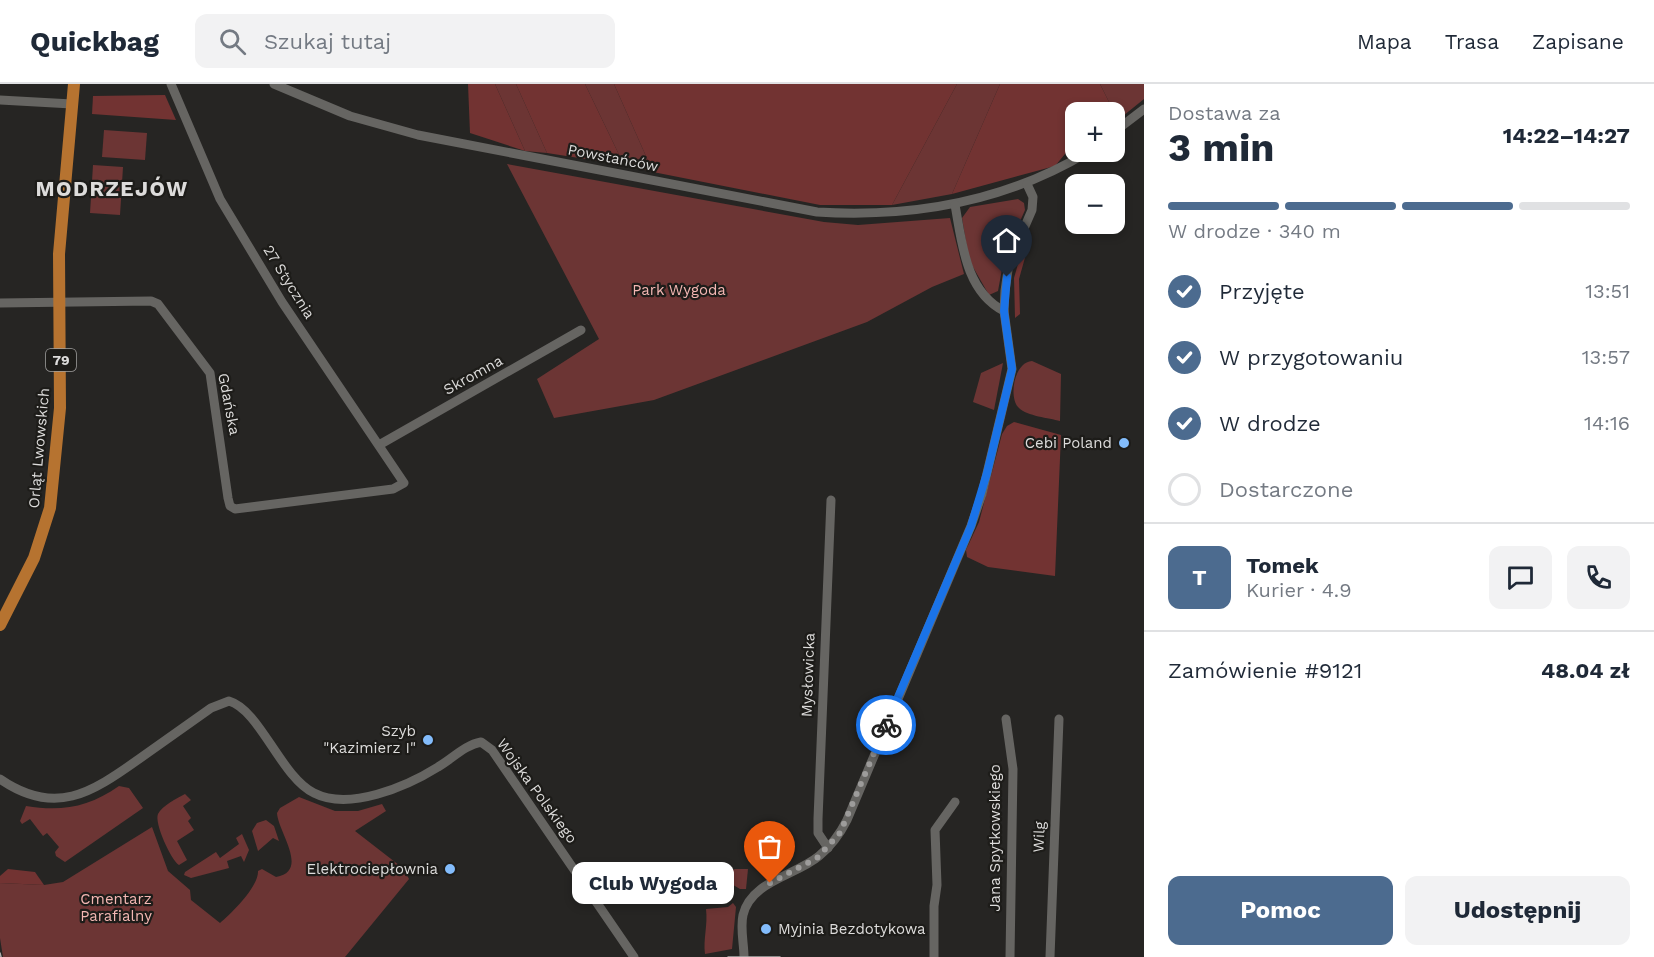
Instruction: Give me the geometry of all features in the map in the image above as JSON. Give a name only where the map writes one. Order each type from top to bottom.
[{"type":"main road","name":"Orląt Lwowskich","points":[[0,625],[34,558],[50,508],[60,408],[59,254],[74,84]]},
{"type":"street","name":"27 Stycznia","points":[[171,84],[220,199],[282,302],[404,483]]},
{"type":"street","name":"Powstańców","points":[[274,84],[350,116],[418,135],[817,212],[885,214],[955,205],[1028,184],[1069,162]]},
{"type":"street","points":[[0,100],[72,104]]},
{"type":"street","points":[[1125,124],[1144,110]]},
{"type":"street","points":[[744,957],[742,921],[748,902],[762,888],[807,864],[828,848],[847,820],[977,509],[1008,394],[1012,369],[1004,311],[1009,263],[1032,210],[1033,197],[1028,184]]},
{"type":"street","points":[[955,205],[962,253],[971,273],[993,305],[1004,311]]},
{"type":"street","name":"Gdańska","points":[[0,303],[151,301],[165,309],[210,373],[228,498],[230,506],[235,509],[393,489],[404,483]]},
{"type":"street","name":"Skromna","points":[[379,445],[581,330]]},
{"type":"street","name":"Mysłowicka","points":[[828,848],[818,833],[818,819],[831,500]]},
{"type":"street","name":"Wojska Polskiego","points":[[0,779],[21,792],[40,798],[78,796],[99,786],[222,702],[229,701],[240,705],[304,788],[331,800],[340,801],[380,793],[422,776],[469,746],[481,742],[492,750],[634,957]]},
{"type":"street","name":"Jana Spytkowskiego","points":[[1006,719],[1013,769],[1010,957]]},
{"type":"street","name":"Wilg","points":[[1050,957],[1059,719]]},
{"type":"street","points":[[934,957],[934,906],[937,885],[935,830],[955,802]]},
{"type":"green space","points":[[495,84],[516,84],[547,153],[525,151]]},
{"type":"green space","points":[[585,84],[614,84],[653,172],[624,165]]},
{"type":"green space","points":[[957,84],[1000,84],[952,194],[892,205]]},
{"type":"green space","points":[[1100,84],[1144,84],[1144,99],[1125,114],[1125,102],[1109,102]]},
{"type":"green space","points":[[104,130],[147,133],[145,160],[102,157]]},
{"type":"green space","name":"Park Wygoda","points":[[507,164],[824,222],[858,225],[950,218],[964,274],[932,287],[867,322],[654,400],[554,418],[537,379],[599,339]]},
{"type":"green space","points":[[93,165],[123,167],[120,215],[90,213]]},
{"type":"green space","points":[[1018,199],[1024,203],[1025,210],[1004,258],[998,291],[989,295],[969,260],[962,218],[970,207]]},
{"type":"green space","points":[[1032,361],[1061,374],[1060,421],[1027,413],[1016,403],[1014,389],[1017,374],[1021,367]]},
{"type":"green space","points":[[1003,363],[994,410],[973,402],[981,373]]},
{"type":"green space","points":[[119,786],[129,788],[143,808],[65,862],[56,856],[55,852],[59,847],[47,833],[43,836],[30,819],[22,824],[20,821],[26,806],[63,808],[75,806],[97,799]]},
{"type":"green space","points":[[185,794],[191,800],[183,806],[191,818],[188,821],[194,830],[177,841],[187,860],[179,865],[164,841],[157,819],[163,808]]},
{"type":"green space","name":"Cmentarz Parafialny","points":[[299,797],[335,811],[358,811],[382,804],[386,811],[355,831],[404,869],[409,879],[345,957],[3,957],[0,938],[0,883],[44,885],[63,882],[152,827],[168,871],[190,890],[191,900],[220,923],[250,891],[258,871],[262,869],[276,877],[286,873],[291,867],[290,850],[277,813],[280,808]]},
{"type":"green space","points":[[266,820],[274,826],[279,841],[273,838],[258,851],[252,831],[257,823]]},
{"type":"green space","points":[[242,834],[249,850],[244,862],[241,856],[227,861],[229,868],[191,878],[184,875],[185,872],[216,852],[220,858],[239,844],[236,838]]},
{"type":"green space","points":[[748,869],[746,889],[740,889],[728,882],[729,871]]},
{"type":"green space","points":[[733,903],[736,907],[732,949],[705,954],[706,909],[728,907]]},
{"type":"shaded area","points":[[468,84],[495,84],[525,151],[470,133]]},
{"type":"shaded area","points":[[516,84],[585,84],[624,165],[547,153]]},
{"type":"shaded area","points":[[614,84],[957,84],[892,205],[820,205],[653,172]]},
{"type":"shaded area","points":[[1000,84],[1100,84],[1109,102],[1065,102],[1065,154],[1055,166],[952,194]]},
{"type":"shaded area","points":[[165,95],[176,120],[92,114],[93,96]]},
{"type":"shaded area","points":[[1022,250],[1026,254],[1019,279],[1020,314],[1015,318],[1014,278]]},
{"type":"shaded area","points":[[1014,422],[1061,435],[1055,576],[988,567],[967,557],[966,550],[979,522],[1002,434],[1007,426]]},
{"type":"shaded area","points":[[8,869],[35,872],[44,885],[0,883],[0,876]]},
{"type":"tram line","points":[[0,953],[1,957]]},
{"type":"tram line","points":[[728,957],[780,957]]},
{"type":"way so far","points":[[770,883],[817,858],[835,840],[847,820],[886,725]]},
{"type":"place","name":"Cebi Poland","points":[[1124,443]]},
{"type":"place","name":"Szyb \"Kazimierz I\"","points":[[428,740]]},
{"type":"place","name":"Elektrociepłownia","points":[[450,869]]},
{"type":"place","name":"Club Wygoda","points":[[770,883]]},
{"type":"place","name":"Myjnia Bezdotykowa","points":[[766,929]]},
{"type":"district","name":"MODRZEJÓW","points":[[112,188]]},
{"type":"route","points":[[886,725],[971,526],[987,473],[1008,394],[1012,369],[1013,358],[1004,311],[1007,277]]}]
